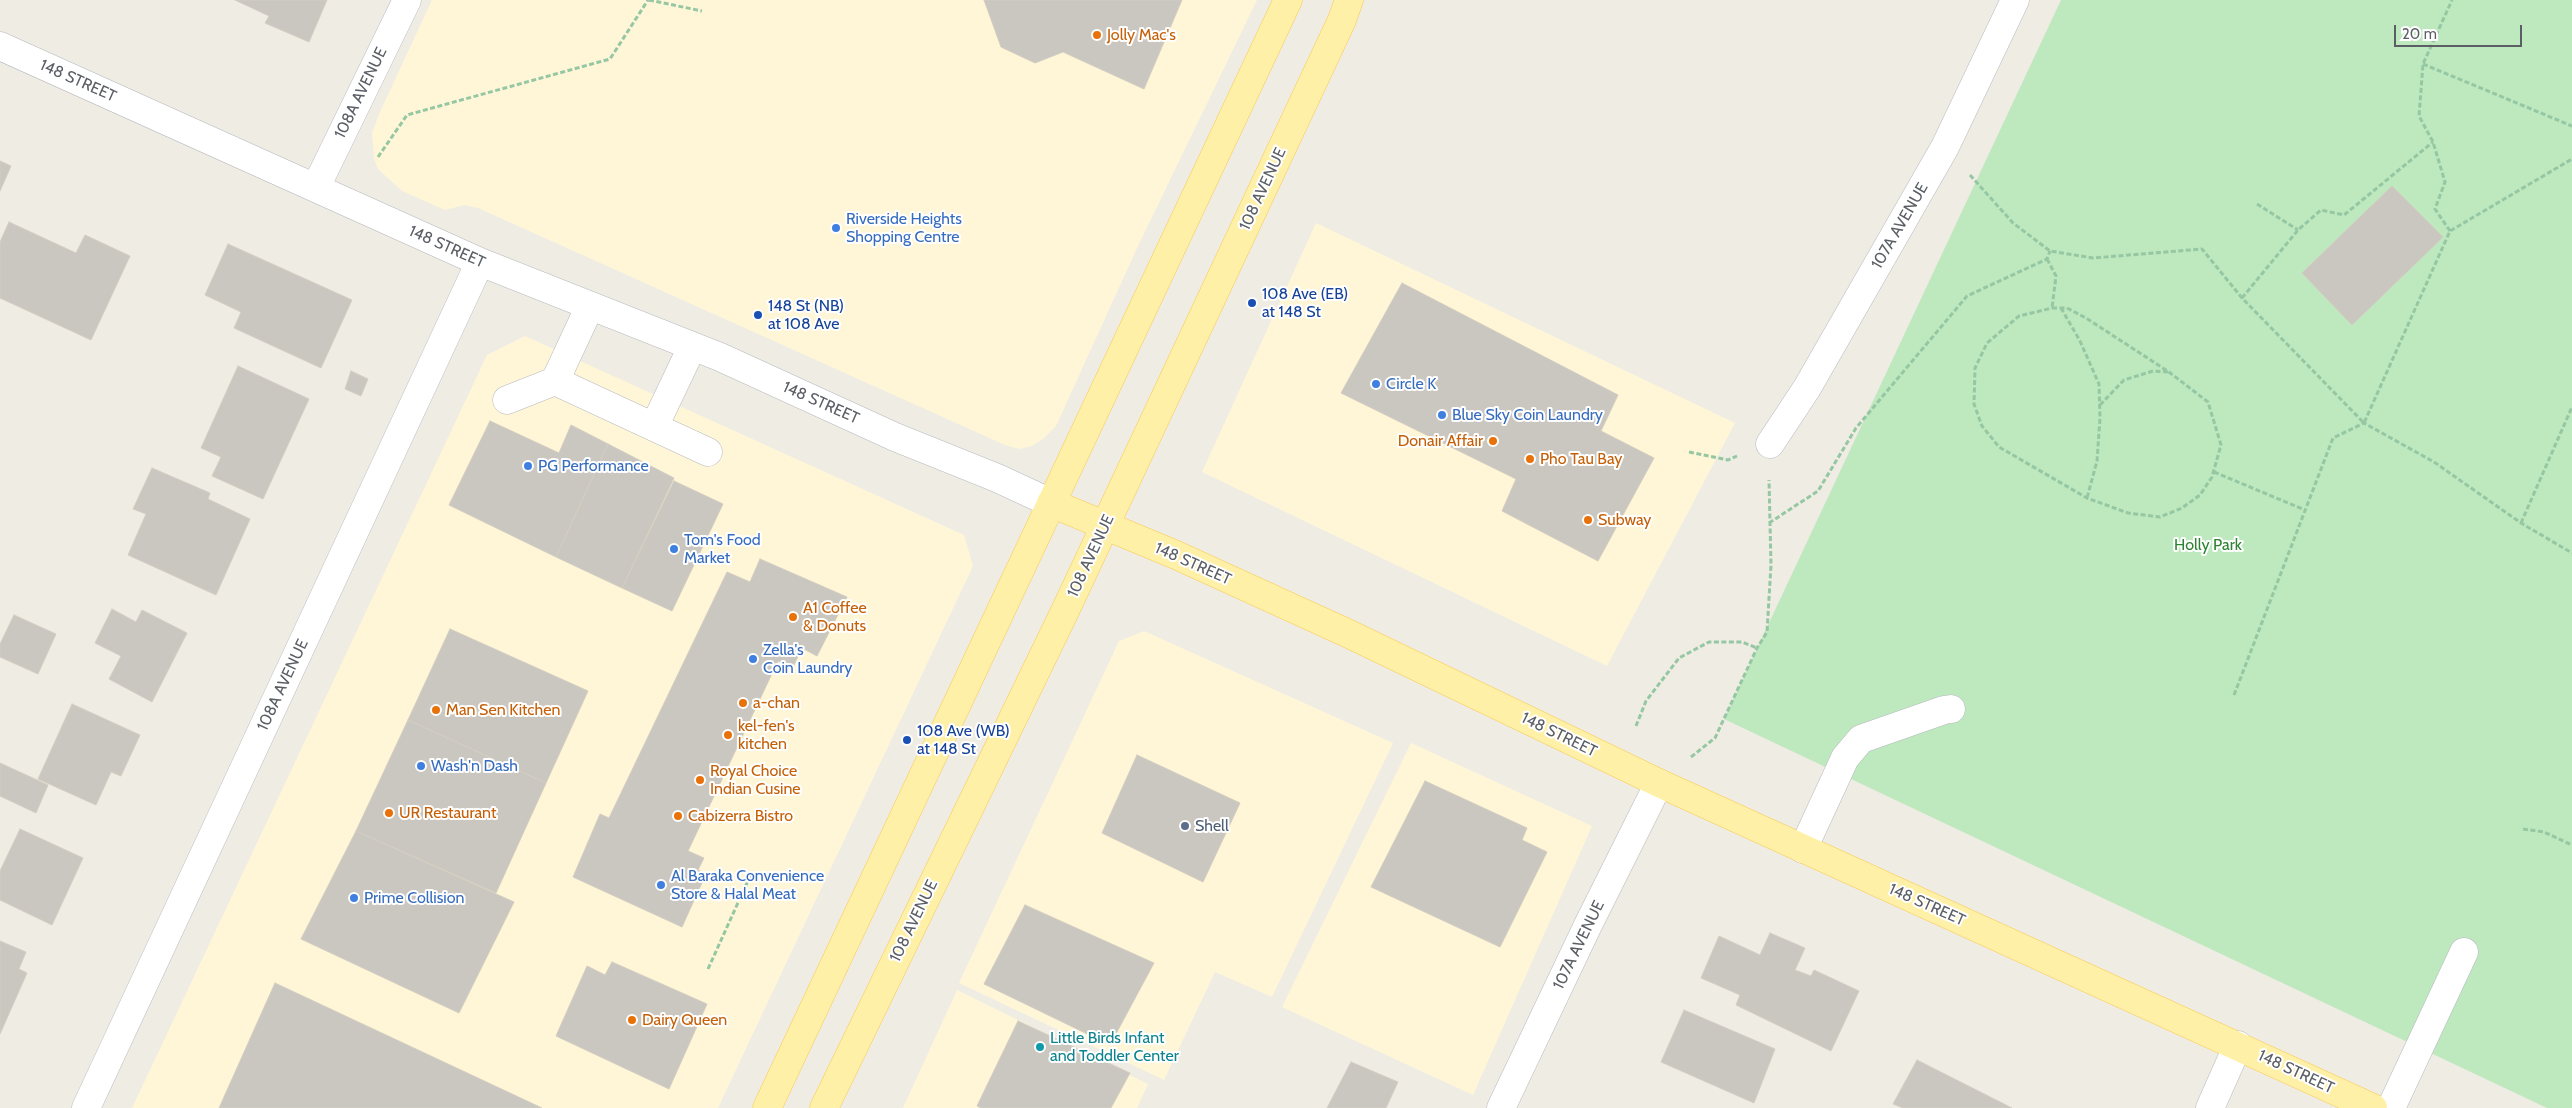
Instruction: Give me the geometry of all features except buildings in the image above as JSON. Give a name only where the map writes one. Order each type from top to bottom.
[{"type":"main road","points":[[767,1108],[1288,0]]},
{"type":"main road","name":"108 AVENUE","points":[[824,1108],[1105,526],[1342,20],[1349,0]]},
{"type":"main road","name":"148 STREET","points":[[1051,503],[1347,633],[1659,783],[2373,1108]]},
{"type":"street","name":"108A AVENUE","points":[[316,187],[407,0]]},
{"type":"street","name":"107A AVENUE","points":[[1770,444],[1807,388],[1945,147],[2016,0]]},
{"type":"street","name":"148 STREET","points":[[0,46],[480,262],[720,357],[895,437],[997,478],[1051,503]]},
{"type":"street","name":"108A AVENUE","points":[[86,1108],[480,262]]},
{"type":"street","points":[[507,400],[555,381],[590,306]]},
{"type":"street","points":[[654,427],[692,347]]},
{"type":"street","points":[[555,381],[708,452]]},
{"type":"street","points":[[1803,849],[1845,758],[1862,739],[1951,709]]},
{"type":"street","name":"107A AVENUE","points":[[1501,1108],[1588,925],[1659,783]]},
{"type":"street","points":[[2391,1108],[2464,952]]},
{"type":"street","points":[[2210,1108],[2238,1045]]},
{"type":"path","points":[[378,157],[407,115],[610,59],[649,0],[702,11]]},
{"type":"path","points":[[2450,231],[2434,209],[2445,182],[2433,142],[2419,116],[2423,64],[2452,0]]},
{"type":"path","points":[[2423,64],[2572,126]]},
{"type":"path","points":[[2242,298],[2298,230],[2321,210],[2344,216],[2433,142]]},
{"type":"path","points":[[2234,695],[2333,438],[2364,423],[2450,231],[2572,159]]},
{"type":"path","points":[[1964,168],[2013,223],[2050,251],[2093,258],[2202,249],[2242,298],[2364,423],[2434,462],[2521,523],[2572,553]]},
{"type":"path","points":[[2257,204],[2298,230]]},
{"type":"path","points":[[1769,523],[1818,491],[1856,428],[1967,296],[2047,259],[2050,251]]},
{"type":"path","points":[[2047,259],[2056,276],[2052,308]]},
{"type":"path","points":[[2052,308],[2061,308],[2067,308],[2086,318],[2169,372],[2208,402],[2221,445],[2214,472],[2200,495],[2182,508],[2160,517],[2128,512],[2086,498],[1999,447],[1982,426],[1974,404],[1975,368],[1987,343],[2019,316],[2052,308]]},
{"type":"path","points":[[2061,308],[2080,341],[2099,384],[2100,406],[2097,461],[2086,498]]},
{"type":"path","points":[[2100,406],[2124,380],[2153,372],[2169,372]]},
{"type":"path","points":[[2521,523],[2572,407]]},
{"type":"path","points":[[1659,783],[1715,738],[1766,632],[1771,565],[1769,523],[1770,444],[1728,460],[1689,452]]},
{"type":"path","points":[[2214,472],[2305,510]]},
{"type":"path","points":[[1636,726],[1646,701],[1678,658],[1709,642],[1742,642],[1757,648]]},
{"type":"path","points":[[2522,829],[2544,832],[2572,845]]},
{"type":"path","points":[[708,969],[751,874]]},
{"type":"shaded area","name":"Riverside Heights Shopping Centre","points":[[432,0],[1257,0],[1138,246],[1056,426],[1043,439],[1032,446],[1019,449],[1005,445],[478,208],[465,205],[445,210],[402,191],[378,169],[374,159],[372,133]]},
{"type":"shaded area","points":[[1316,223],[1735,423],[1607,666],[1202,472]]},
{"type":"shaded area","points":[[525,336],[964,535],[973,566],[718,1108],[132,1108],[487,355]]},
{"type":"shaded area","points":[[1144,631],[1393,743],[1272,997],[1215,972],[1164,1080],[959,983],[1119,641]]},
{"type":"shaded area","points":[[1411,743],[1592,826],[1473,1095],[1282,1007]]},
{"type":"shaded area","points":[[957,990],[1148,1084],[1137,1108],[903,1108]]},
{"type":"green space","name":"Holly Park","points":[[2061,0],[2572,0],[2572,1108],[2547,1108],[1724,719]]},
{"type":"place","name":"Jolly Mac's","points":[[1097,35]]},
{"type":"place","name":"Riverside Heights Shopping Centre","points":[[836,228]]},
{"type":"place","name":"108 Ave (EB) at 148 St","points":[[1252,303]]},
{"type":"place","name":"148 St (NB) at 108 Ave","points":[[758,315]]},
{"type":"place","name":"Circle K","points":[[1376,384]]},
{"type":"place","name":"Blue Sky Coin Laundry","points":[[1442,415]]},
{"type":"place","name":"Donair Affair","points":[[1493,441]]},
{"type":"place","name":"Pho Tau Bay","points":[[1530,459]]},
{"type":"place","name":"PG Performance","points":[[528,466]]},
{"type":"place","name":"Subway","points":[[1588,520]]},
{"type":"place","name":"Tom's Food Market","points":[[674,549]]},
{"type":"place","name":"A1 Coffee & Donuts","points":[[793,617]]},
{"type":"place","name":"Zella's Coin Laundry","points":[[753,659]]},
{"type":"place","name":"a-chan","points":[[743,703]]},
{"type":"place","name":"Man Sen Kitchen","points":[[436,710]]},
{"type":"place","name":"kel-fen's kitchen","points":[[728,735]]},
{"type":"place","name":"108 Ave (WB) at 148 St","points":[[907,740]]},
{"type":"place","name":"Wash'n Dash","points":[[421,766]]},
{"type":"place","name":"Royal Choice Indian Cusine","points":[[700,780]]},
{"type":"place","name":"UR Restaurant","points":[[389,813]]},
{"type":"place","name":"Cabizerra Bistro","points":[[678,816]]},
{"type":"place","name":"Shell","points":[[1185,826]]},
{"type":"place","name":"Al Baraka Convenience Store & Halal Meat","points":[[661,885]]},
{"type":"place","name":"Prime Collision","points":[[354,898]]},
{"type":"place","name":"Dairy Queen","points":[[632,1020]]},
{"type":"place","name":"Little Birds Infant and Toddler Center","points":[[1040,1047]]}]
